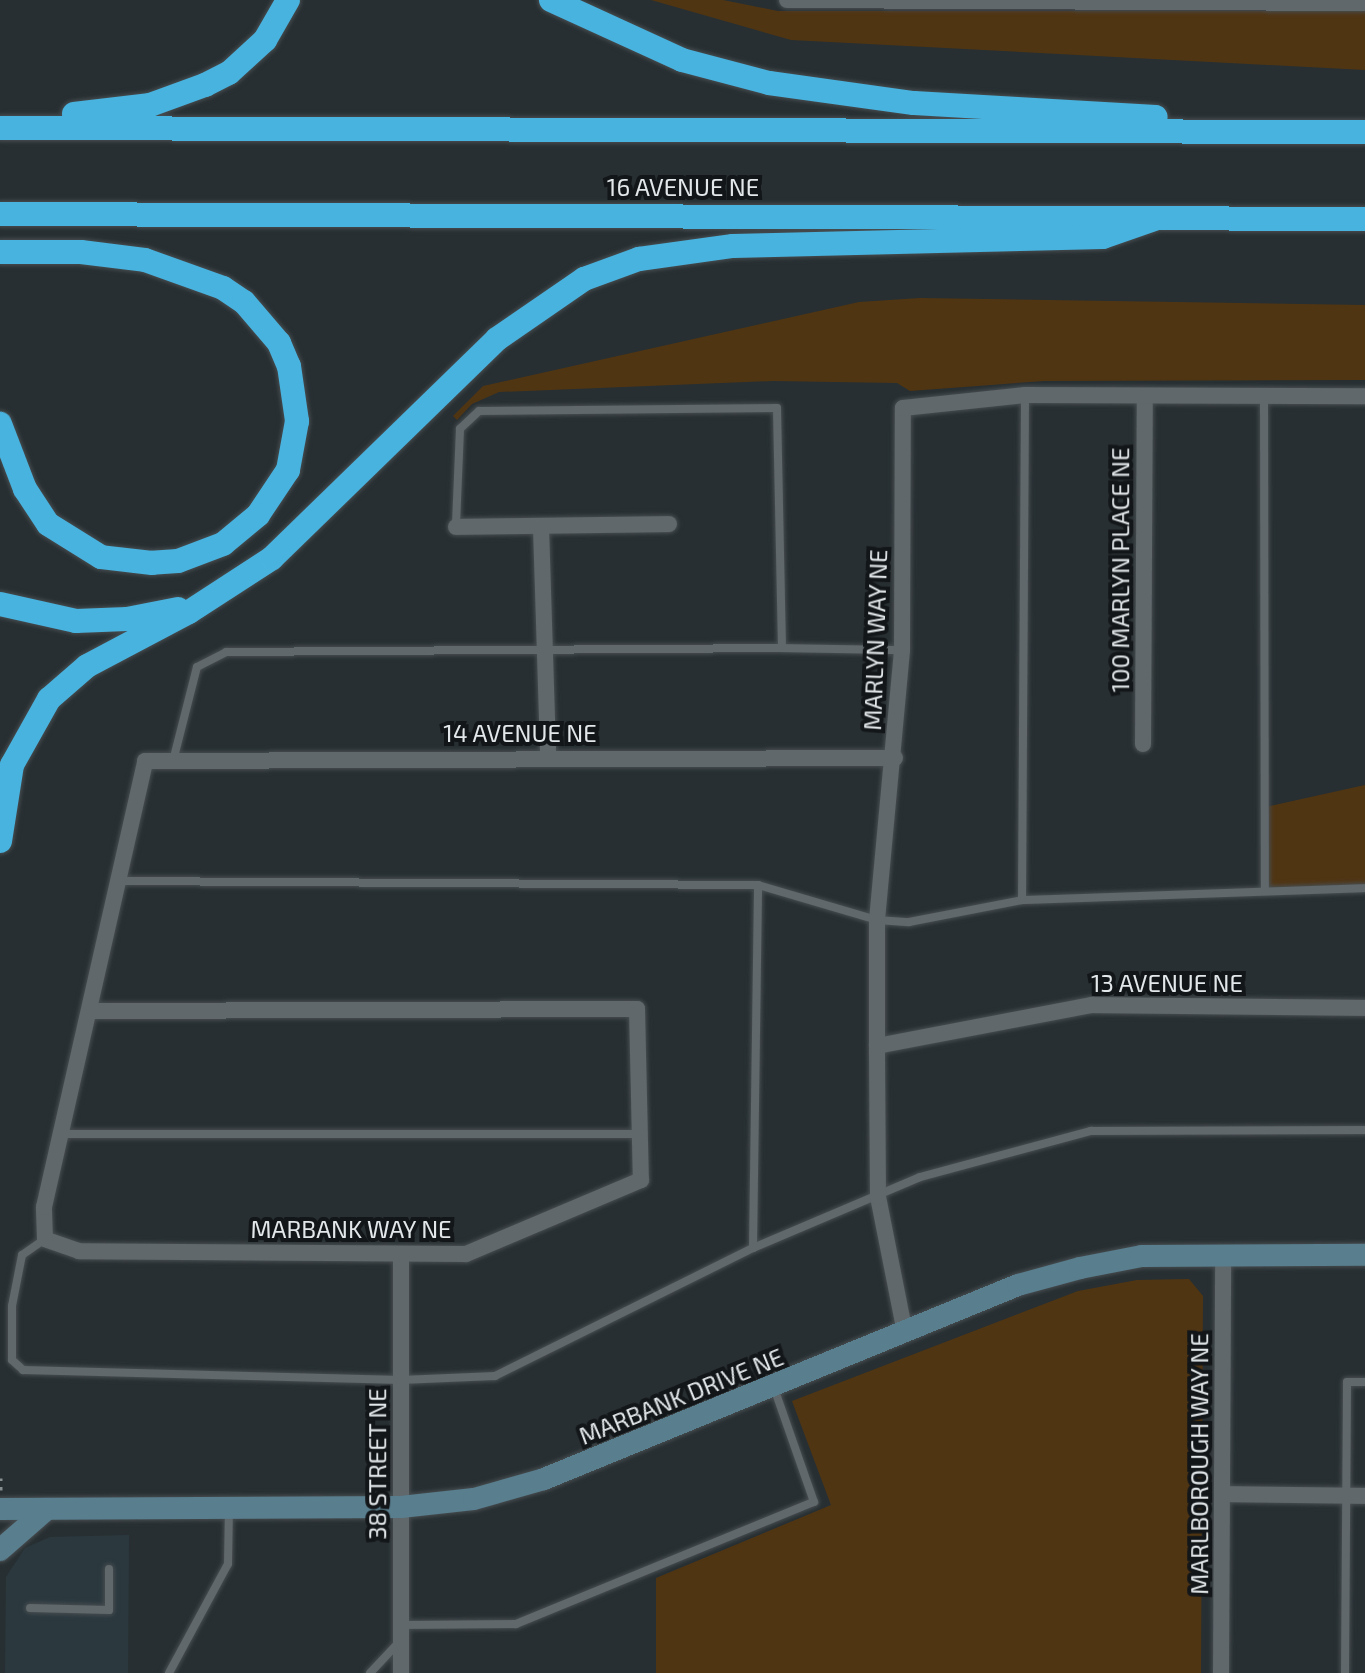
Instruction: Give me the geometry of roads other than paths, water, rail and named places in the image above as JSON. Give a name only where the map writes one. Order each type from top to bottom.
[{"type":"highway","points":[[0,116],[124,110],[180,96],[229,73],[249,56],[265,40],[288,0]]},
{"type":"highway","points":[[551,0],[682,60],[769,83],[865,98],[1177,118],[1261,132]]},
{"type":"highway","points":[[0,128],[1365,132]]},
{"type":"highway","name":"16 AVENUE NE","points":[[0,214],[1365,219]]},
{"type":"highway","points":[[0,841],[12,765],[21,740],[49,699],[87,666],[224,591],[323,513],[525,315],[612,267],[669,253],[733,246],[1103,237],[1157,218]]},
{"type":"highway","points":[[0,252],[81,252],[145,260],[223,288],[244,302],[279,343],[289,366],[297,421],[288,470],[258,515],[223,544],[178,561],[152,563],[101,557],[48,524],[25,489],[0,424]]},
{"type":"highway","points":[[0,604],[52,618],[103,621],[180,608],[224,591]]},
{"type":"street","points":[[787,0],[1365,3]]},
{"type":"street","name":"MARLYN WAY NE","points":[[905,1333],[878,1197],[877,1046],[877,920],[895,758],[902,650],[903,408],[1025,395],[1365,396]]},
{"type":"street","name":"100 MARLYN PLACE NE","points":[[1143,744],[1145,396]]},
{"type":"street","points":[[456,527],[669,524]]},
{"type":"street","points":[[541,527],[548,654],[548,756]]},
{"type":"street","name":"14 AVENUE NE","points":[[119,881],[145,761],[548,756],[895,758]]},
{"type":"street","points":[[45,1239],[44,1207],[92,1011],[119,881]]},
{"type":"street","name":"13 AVENUE NE","points":[[877,1046],[1092,1005],[1365,1008]]},
{"type":"street","name":"MARBANK WAY NE","points":[[45,1239],[79,1251],[466,1254],[641,1180],[637,1009],[92,1011]]},
{"type":"street","name":"38 STREET NE","points":[[401,1254],[401,1673]]},
{"type":"street","name":"MARBANK DRIVE NE","points":[[0,1509],[401,1507],[474,1499],[544,1479],[1018,1285],[1080,1268],[1142,1256],[1365,1255]]},
{"type":"street","name":"MARLBOROUGH WAY NE","points":[[1221,1673],[1223,1256]]},
{"type":"street","points":[[1223,1494],[1365,1496]]},
{"type":"street","points":[[0,1550],[47,1509]]},
{"type":"lane","points":[[1022,900],[1025,395]]},
{"type":"lane","points":[[1264,396],[1265,891]]},
{"type":"lane","points":[[456,527],[460,429],[479,411],[777,408],[782,648]]},
{"type":"lane","points":[[173,761],[197,667],[226,652],[548,654],[782,648],[902,650]]},
{"type":"lane","points":[[119,881],[758,885],[877,920],[909,922],[1022,900],[1365,888]]},
{"type":"lane","points":[[753,1248],[758,885]]},
{"type":"lane","points":[[45,1239],[22,1255],[12,1306],[12,1360],[23,1370],[401,1380],[495,1376],[753,1248],[920,1177],[1091,1131],[1365,1130]]},
{"type":"lane","points":[[63,1134],[640,1134]]},
{"type":"lane","points":[[1345,1673],[1347,1382],[1365,1382]]},
{"type":"lane","points":[[370,1673],[401,1633],[516,1624],[814,1502],[774,1387]]},
{"type":"lane","points":[[169,1673],[228,1564],[229,1508]]},
{"type":"lane","points":[[30,1608],[109,1610],[109,1569]]}]
